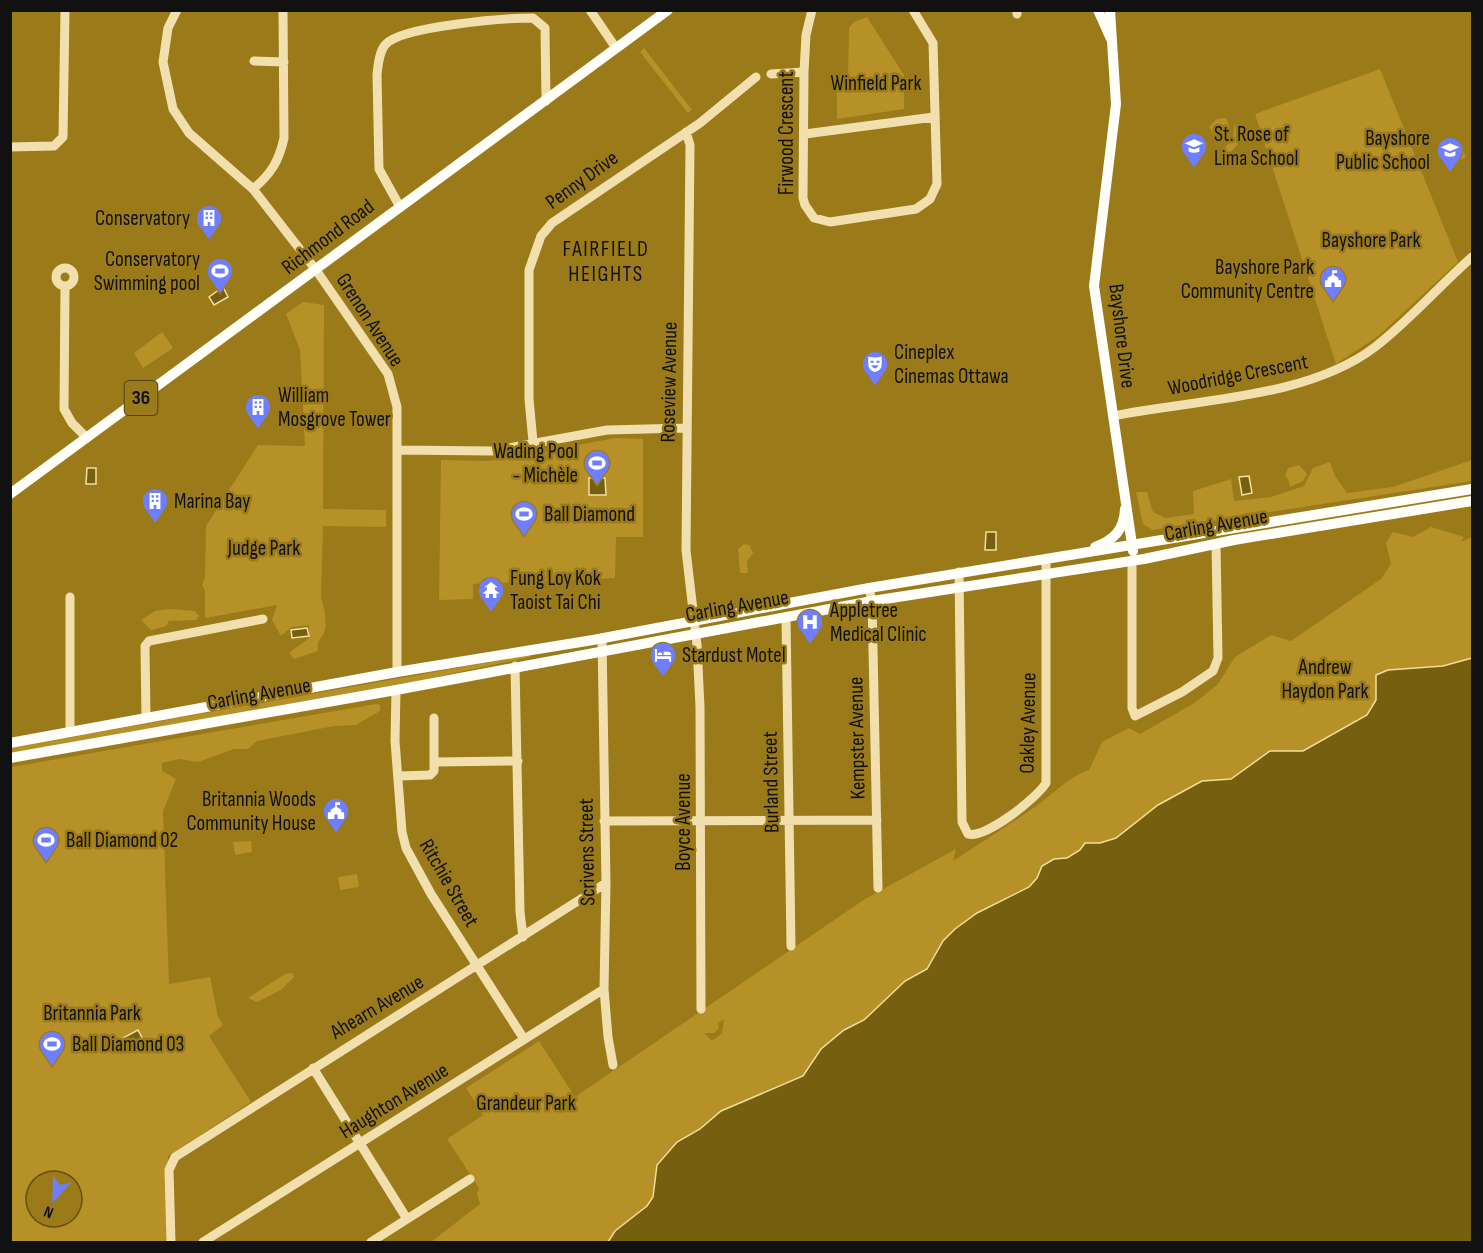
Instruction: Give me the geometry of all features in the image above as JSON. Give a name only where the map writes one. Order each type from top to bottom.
[{"type":"main road","name":"Richmond Road","points":[[10,494],[668,10]]},
{"type":"main road","name":"Bayshore Drive","points":[[1110,10],[1116,104],[1094,286],[1133,545],[1132,560]]},
{"type":"main road","name":"Bayshore Drive","points":[[1100,14],[1113,45]]},
{"type":"main road","points":[[1074,555],[1104,544],[1118,533],[1125,512],[1124,484]]},
{"type":"main road","name":"Carling Avenue","points":[[10,743],[959,572],[1046,560],[1473,489]]},
{"type":"main road","name":"Carling Avenue","points":[[10,758],[396,690],[872,601],[1132,560],[1259,536],[1473,501]]},
{"type":"main road","points":[[1259,523],[1259,536]]},
{"type":"street","points":[[10,147],[41,148],[59,144],[64,129],[66,10]]},
{"type":"street","name":"Grenon Avenue","points":[[177,10],[168,28],[163,62],[173,108],[189,133],[254,189],[316,270],[388,374],[397,404],[397,672]]},
{"type":"street","points":[[254,189],[272,171],[280,156],[284,138],[283,10]]},
{"type":"street","points":[[590,10],[616,48]]},
{"type":"street","name":"Firwood Crescent","points":[[812,10],[806,35],[804,72],[803,198],[814,219],[830,222],[918,207],[930,199],[936,184],[934,117]]},
{"type":"street","points":[[804,134],[934,117],[936,77],[933,43],[913,10]]},
{"type":"street","points":[[400,207],[379,168],[377,75],[379,60],[385,44],[399,35],[512,18],[533,18],[545,28],[546,101]]},
{"type":"street","points":[[254,61],[284,62]]},
{"type":"street","points":[[771,74],[804,72]]},
{"type":"street","name":"Penny Drive","points":[[533,442],[529,399],[530,270],[542,236],[552,223],[686,132],[756,77]]},
{"type":"street","name":"Roseview Avenue","points":[[686,132],[690,145],[686,550],[695,634]]},
{"type":"street","name":"Woodridge Crescent","points":[[1113,416],[1294,385],[1335,371],[1375,347],[1473,257]]},
{"type":"street","points":[[65,286],[64,409],[72,423],[87,438]]},
{"type":"street","points":[[398,450],[492,451],[533,442],[633,427],[686,428]]},
{"type":"street","points":[[1132,560],[1132,708],[1135,716],[1213,671],[1218,658],[1216,544]]},
{"type":"street","name":"Oakley Avenue","points":[[960,587],[963,828],[973,835],[988,829],[1035,797],[1046,783],[1046,560]]},
{"type":"street","points":[[959,572],[960,587]]},
{"type":"street","name":"Kempster Avenue","points":[[869,588],[872,601],[878,888]]},
{"type":"street","points":[[70,597],[70,732]]},
{"type":"street","name":"Burland Street","points":[[786,617],[791,946]]},
{"type":"street","points":[[146,718],[145,646],[149,640],[263,619]]},
{"type":"street","name":"Boyce Avenue","points":[[695,634],[700,707],[701,1009]]},
{"type":"street","name":"Scrivens Street","points":[[602,638],[606,883],[604,989],[608,1037],[614,1065]]},
{"type":"street","points":[[515,666],[520,912],[523,938]]},
{"type":"street","name":"Ritchie Street","points":[[396,690],[402,832],[412,863],[524,1039]]},
{"type":"street","points":[[398,776],[430,775],[434,771],[436,762],[434,718]]},
{"type":"street","points":[[436,762],[518,761]]},
{"type":"street","points":[[604,821],[877,820]]},
{"type":"street","name":"Ahearn Avenue","points":[[171,1242],[170,1166],[175,1157],[313,1068],[523,938],[606,883]]},
{"type":"street","name":"Haughton Avenue","points":[[202,1242],[604,989]]},
{"type":"street","points":[[313,1068],[407,1219]]},
{"type":"street","points":[[371,1242],[470,1179]]},
{"type":"green space","name":"Winfield Park","points":[[867,17],[904,75],[904,109],[837,119],[837,89],[848,79],[849,28],[854,22]]},
{"type":"green space","points":[[644,48],[692,110],[688,113],[640,52]]},
{"type":"green space","name":"Bayshore Park","points":[[1380,69],[1458,262],[1377,337],[1336,364],[1255,114]]},
{"type":"green space","points":[[1226,118],[1231,130],[1215,138],[1209,127],[1217,119]]},
{"type":"green space","points":[[1234,125],[1238,126],[1241,141],[1229,154],[1224,153],[1223,149],[1233,139]]},
{"type":"green space","points":[[1460,142],[1466,157],[1457,161],[1450,146]]},
{"type":"green space","name":"Judge Park","points":[[303,302],[324,305],[323,509],[386,510],[386,527],[323,526],[321,598],[326,625],[318,643],[318,651],[294,659],[289,653],[309,638],[309,625],[291,627],[281,636],[272,620],[277,605],[205,618],[205,590],[202,585],[205,578],[206,526],[258,445],[305,446],[300,350],[286,314]]},
{"type":"green space","points":[[162,332],[173,348],[143,368],[134,353]]},
{"type":"green space","points":[[616,438],[643,439],[643,537],[616,537],[615,578],[473,584],[473,599],[439,600],[441,460],[489,461]]},
{"type":"green space","points":[[1472,460],[1472,481],[1153,530],[1143,524],[1136,492],[1147,492],[1153,512],[1166,518],[1194,514],[1193,491],[1231,479],[1234,501],[1271,497],[1304,486],[1313,468],[1330,462],[1335,476],[1347,493],[1393,487]]},
{"type":"green space","points":[[1299,465],[1307,474],[1303,481],[1290,487],[1285,476],[1288,468]]},
{"type":"green space","points":[[1431,527],[1464,537],[1461,542],[1472,537],[1472,658],[1443,666],[1388,670],[1376,676],[1376,700],[1367,715],[1303,751],[1270,751],[1231,779],[1202,781],[1116,838],[1100,843],[1085,843],[1080,850],[1067,858],[1054,859],[1042,866],[1037,878],[1029,887],[977,913],[955,929],[943,941],[927,969],[905,981],[864,1020],[844,1030],[821,1049],[803,1076],[721,1111],[700,1129],[677,1142],[657,1165],[654,1197],[647,1206],[615,1231],[608,1242],[431,1242],[480,1204],[477,1194],[479,1188],[447,1139],[483,1115],[466,1088],[539,1041],[575,1097],[865,899],[956,849],[953,861],[1018,819],[1069,781],[1089,770],[1102,742],[1129,728],[1140,734],[1196,702],[1218,684],[1235,657],[1271,635],[1291,641],[1381,579],[1391,564],[1386,543],[1393,532],[1413,537]],"holes":[[[724,1019],[722,1033],[712,1041],[704,1033],[714,1033],[719,1028],[718,1023]]]},
{"type":"green space","points":[[744,544],[749,545],[753,553],[747,561],[748,573],[740,573],[738,549]]},
{"type":"green space","points":[[170,609],[195,611],[199,616],[196,620],[169,621],[166,626],[151,630],[141,620],[155,611]]},
{"type":"green space","points":[[529,655],[530,657],[417,681],[11,753],[11,748]]},
{"type":"green space","name":"Britannia Park","points":[[380,705],[380,711],[356,725],[334,726],[257,741],[248,749],[234,749],[198,762],[179,759],[162,763],[162,771],[176,779],[163,811],[169,984],[210,977],[218,1017],[223,1025],[209,1036],[251,1102],[168,1156],[170,1242],[11,1242],[11,767]]},
{"type":"green space","points":[[251,841],[252,852],[235,855],[233,842]]},
{"type":"green space","points":[[357,874],[359,887],[340,890],[338,877]]},
{"type":"green space","points":[[292,973],[294,977],[281,990],[257,1002],[248,998],[285,974]]},
{"type":"shaded area","name":"Conservatory Swimming pool","points":[[223,287],[228,297],[214,305],[209,297]]},
{"type":"shaded area","points":[[87,468],[96,468],[96,484],[86,484]]},
{"type":"shaded area","points":[[1249,476],[1252,493],[1242,495],[1239,477]]},
{"type":"shaded area","name":"Wading Pool - Michèle","points":[[589,478],[605,478],[606,495],[589,495]]},
{"type":"shaded area","points":[[986,532],[996,532],[996,550],[985,550]]},
{"type":"shaded area","points":[[307,628],[309,636],[292,638],[291,630]]},
{"type":"shaded area","points":[[1472,658],[1472,1242],[608,1242],[615,1231],[647,1206],[653,1197],[657,1165],[677,1142],[700,1129],[721,1111],[803,1076],[821,1049],[844,1030],[864,1020],[905,981],[927,969],[943,941],[955,929],[977,913],[1029,887],[1037,878],[1042,866],[1054,859],[1067,858],[1080,850],[1085,843],[1100,843],[1116,838],[1158,805],[1202,781],[1231,779],[1270,751],[1303,751],[1367,715],[1376,700],[1376,675],[1388,670],[1443,666]]},
{"type":"shaded area","points":[[138,1030],[144,1042],[126,1050],[121,1039]]},
{"type":"place","name":"St. Rose of Lima School","points":[[1194,169]]},
{"type":"place","name":"Bayshore Public School","points":[[1450,173]]},
{"type":"place","name":"Conservatory","points":[[209,241]]},
{"type":"place","name":"Conservatory Swimming pool","points":[[220,294]]},
{"type":"place","name":"Bayshore Park Community Centre","points":[[1333,302]]},
{"type":"place","name":"Cineplex Cinemas Ottawa","points":[[875,387]]},
{"type":"place","name":"William Mosgrove Tower","points":[[258,430]]},
{"type":"place","name":"Wading Pool - Michèle","points":[[597,486]]},
{"type":"place","name":"Marina Bay","points":[[155,524]]},
{"type":"place","name":"Ball Diamond","points":[[524,537]]},
{"type":"place","name":"Fung Loy Kok Taoist Tai Chi","points":[[491,613]]},
{"type":"place","name":"Appletree Medical Clinic","points":[[810,645]]},
{"type":"place","name":"Stardust Motel","points":[[663,678]]},
{"type":"place","name":"Britannia Woods Community House","points":[[336,834]]},
{"type":"place","name":"Ball Diamond 02","points":[[46,863]]},
{"type":"place","name":"Ball Diamond 03","points":[[52,1067]]},
{"type":"district","name":"FAIRFIELD HEIGHTS","points":[[606,262]]},
{"type":"park label","name":"Andrew Haydon Park","points":[[1325,679]]},
{"type":"park label","name":"Grandeur Park","points":[[526,1103]]}]
